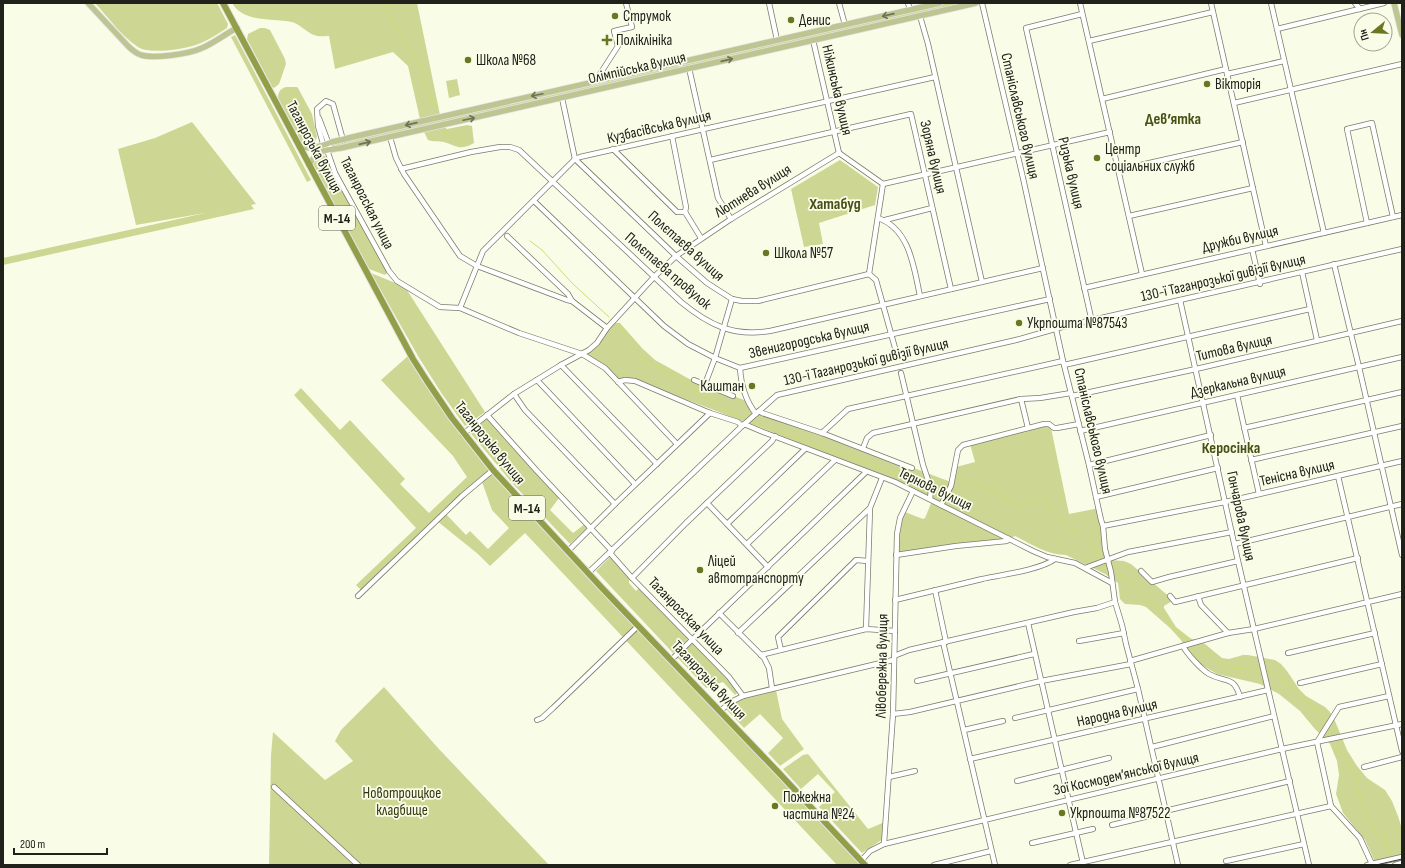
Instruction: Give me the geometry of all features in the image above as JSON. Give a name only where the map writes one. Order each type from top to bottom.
[{"type":"highway","name":"Таганрозька вулиця","points":[[223,3],[308,165],[413,359],[463,434],[493,470],[568,552],[863,863]]},
{"type":"main road","points":[[88,3],[128,46],[135,52],[148,56],[191,52],[202,48],[237,28]]},
{"type":"main road","name":"Олімпійська вулиця","points":[[308,165],[315,155],[325,148],[343,140],[940,3]]},
{"type":"main road","name":"Олімпійська вулиця","points":[[299,146],[308,148],[325,148],[390,137],[976,3]]},
{"type":"main road","points":[[1394,3],[1402,35]]},
{"type":"main road","name":"Ніжинська вулиця","points":[[811,32],[813,40]]},
{"type":"main road","points":[[560,90],[562,98]]},
{"type":"main road","points":[[388,130],[390,137]]},
{"type":"main road","points":[[303,155],[325,148]]},
{"type":"street","points":[[601,80],[600,74],[618,46],[614,31],[632,27],[626,3]]},
{"type":"street","points":[[769,3],[777,40]]},
{"type":"street","points":[[840,3],[844,25]]},
{"type":"street","points":[[908,3],[910,10]]},
{"type":"street","name":"Станіславського вулиця","points":[[982,3],[1064,363],[1103,526],[1105,549],[1115,602],[1152,747],[1178,865]]},
{"type":"street","points":[[1080,3],[1142,274]]},
{"type":"street","points":[[1211,3],[1266,246]]},
{"type":"street","points":[[1271,3],[1324,233]]},
{"type":"street","points":[[1355,3],[1360,9]]},
{"type":"street","points":[[1277,29],[1384,3]]},
{"type":"street","points":[[1088,41],[1213,12]]},
{"type":"street","name":"Ризька вулиця","points":[[1082,14],[1026,28],[1092,322]]},
{"type":"street","points":[[920,16],[982,282]]},
{"type":"street","name":"Ніжинська вулиця","points":[[813,40],[839,152]]},
{"type":"street","points":[[1102,100],[1284,61]]},
{"type":"street","points":[[1234,103],[1402,64]]},
{"type":"street","points":[[689,68],[718,198],[731,219]]},
{"type":"street","name":"Кузбасівська вулиця","points":[[575,159],[580,156],[935,77]]},
{"type":"street","points":[[562,98],[575,159],[554,182],[483,251],[460,308],[519,333],[582,354],[605,368],[677,444]]},
{"type":"street","name":"Таганрогская улица","points":[[343,140],[333,104],[326,101],[317,109],[325,148],[335,173],[389,271],[397,281],[432,303],[440,307],[460,308]]},
{"type":"street","name":"Зоряна вулиця","points":[[710,160],[911,114],[951,289]]},
{"type":"street","points":[[1367,223],[1347,129],[1372,124],[1393,217]]},
{"type":"street","points":[[839,152],[883,184],[1110,132]]},
{"type":"street","points":[[672,136],[686,207],[685,212],[701,238]]},
{"type":"street","points":[[390,137],[401,169],[458,254],[463,259],[477,266],[572,301]]},
{"type":"street","points":[[1118,170],[1243,142]]},
{"type":"street","name":"Полєтаєва провулок","points":[[401,169],[471,152],[500,147],[510,147],[522,153],[689,308],[706,320],[724,329],[742,332],[761,332],[1043,268]]},
{"type":"street","points":[[613,149],[677,212],[685,212]]},
{"type":"street","name":"Лютнева вулиця","points":[[463,434],[514,394],[582,354],[597,343],[607,328],[654,277],[676,256],[701,238],[839,152]]},
{"type":"street","name":"Полєтаєва вулиця","points":[[575,159],[707,284],[732,299],[742,301],[758,301],[869,274]]},
{"type":"street","points":[[883,184],[869,274],[875,278],[898,355]]},
{"type":"street","points":[[1129,216],[1253,188]]},
{"type":"street","name":"Звенигородська вулиця","points":[[534,201],[634,299],[675,336],[715,358],[740,368],[1050,299]]},
{"type":"street","points":[[885,220],[932,208]]},
{"type":"street","name":"Дружби вулиця","points":[[1084,288],[1402,214]]},
{"type":"street","points":[[878,218],[885,220],[897,231],[905,242],[910,253],[920,296]]},
{"type":"street","points":[[507,236],[568,294],[572,301],[607,328]]},
{"type":"street","points":[[1252,249],[1259,283]]},
{"type":"street","name":"130-ї Таганрозької дивізії вулиця","points":[[588,573],[743,425],[777,395],[1402,250]]},
{"type":"street","points":[[1334,266],[1367,400],[1402,556]]},
{"type":"street","points":[[1302,273],[1317,340]]},
{"type":"street","points":[[705,384],[715,358],[732,299]]},
{"type":"street","name":"Гончарова вулиця","points":[[1180,301],[1238,561],[1309,865]]},
{"type":"street","points":[[822,433],[848,409],[906,395],[1188,337],[1310,309]]},
{"type":"street","name":"Титова вулиця","points":[[863,448],[867,438],[873,433],[1021,399],[1072,394],[1196,369],[1402,321]]},
{"type":"street","name":"Дзеркальна вулиця","points":[[1080,431],[1402,357]]},
{"type":"street","points":[[561,365],[657,464]]},
{"type":"street","points":[[740,368],[746,398],[757,412]]},
{"type":"street","points":[[901,374],[923,465],[931,490],[930,499]]},
{"type":"street","points":[[537,380],[635,484]]},
{"type":"street","name":"Тернова вулиця","points":[[618,382],[625,380],[635,382],[710,413],[738,422],[805,449],[895,482],[1047,557],[1067,560],[1112,583]]},
{"type":"street","points":[[694,380],[733,396]]},
{"type":"street","points":[[1244,428],[1402,392]]},
{"type":"street","points":[[514,394],[525,410],[615,504]]},
{"type":"street","points":[[1237,395],[1259,494]]},
{"type":"street","points":[[1021,399],[1028,428]]},
{"type":"street","name":"Тернова вулиця","points":[[757,412],[822,433],[912,468]]},
{"type":"street","points":[[568,552],[635,484],[710,413]]},
{"type":"street","name":"Таганрогская улица","points":[[487,415],[537,472],[591,528],[632,578],[729,677],[743,696]]},
{"type":"street","points":[[941,505],[953,483],[957,455],[960,447],[966,443],[1047,423],[1054,428],[1079,424]]},
{"type":"street","points":[[1252,460],[1402,426]]},
{"type":"street","points":[[1089,465],[1211,435]]},
{"type":"street","points":[[632,578],[772,441],[775,436]]},
{"type":"street","points":[[727,524],[805,449]]},
{"type":"street","points":[[747,544],[835,460]]},
{"type":"street","name":"Тенісна вулиця","points":[[1103,526],[1225,502],[1402,461]]},
{"type":"street","points":[[1096,497],[1218,468]]},
{"type":"street","points":[[358,596],[462,496],[493,470]]},
{"type":"street","points":[[671,660],[866,472]]},
{"type":"street","points":[[1338,476],[1402,751]]},
{"type":"street","points":[[866,629],[870,508],[882,478]]},
{"type":"street","name":"Лівобережна вулиця","points":[[884,844],[893,714],[896,555],[898,526],[900,518],[913,491]]},
{"type":"street","points":[[707,503],[768,567]]},
{"type":"street","points":[[1235,544],[1402,504]]},
{"type":"street","points":[[738,632],[870,508]]},
{"type":"street","points":[[1085,568],[1128,552],[1232,532]]},
{"type":"street","points":[[896,555],[956,546],[1006,541],[1010,539]]},
{"type":"street","points":[[1170,596],[1175,602],[1358,558]]},
{"type":"street","points":[[895,600],[1021,571],[1049,563],[1055,559]]},
{"type":"street","points":[[782,650],[778,637],[856,560],[868,561]]},
{"type":"street","points":[[1141,571],[1152,582],[1238,561]]},
{"type":"street","points":[[934,590],[994,865]]},
{"type":"street","points":[[893,714],[957,701],[1041,681],[1131,663],[1228,633],[1254,629],[1402,594]]},
{"type":"street","points":[[1198,596],[1201,604],[1228,633]]},
{"type":"street","points":[[720,711],[731,702],[743,696],[894,658],[909,650],[1097,608],[1115,602]]},
{"type":"street","points":[[720,614],[764,658],[769,668]]},
{"type":"street","points":[[1028,623],[1083,864]]},
{"type":"street","points":[[537,720],[542,718],[553,708],[638,626]]},
{"type":"street","points":[[760,655],[866,629],[895,631]]},
{"type":"street","points":[[1079,641],[1124,633]]},
{"type":"street","points":[[1288,653],[1374,633]]},
{"type":"street","points":[[1183,646],[1194,660],[1209,674],[1231,682],[1238,689],[1240,697]]},
{"type":"street","points":[[772,688],[769,661],[774,652]]},
{"type":"street","points":[[917,681],[1034,654]]},
{"type":"street","points":[[1300,683],[1382,664]]},
{"type":"street","points":[[1015,718],[1138,689]]},
{"type":"street","name":"Народна вулиця","points":[[970,759],[1268,690]]},
{"type":"street","points":[[1389,696],[1339,707],[1317,742],[1331,806],[1360,838],[1369,864],[1402,857]]},
{"type":"street","points":[[1152,747],[1274,716]]},
{"type":"street","points":[[964,730],[1003,721]]},
{"type":"street","name":"Зої Космодем’янської вулиця","points":[[863,863],[870,851],[884,844],[1282,749],[1402,724]]},
{"type":"street","points":[[1364,767],[1402,757]]},
{"type":"street","points":[[1017,781],[1109,758]]},
{"type":"street","points":[[889,777],[915,772]]},
{"type":"street","points":[[1112,825],[1290,781]]},
{"type":"street","points":[[274,787],[358,865]]},
{"type":"street","points":[[1070,865],[1083,864],[1331,806]]},
{"type":"street","points":[[1032,843],[1093,829]]},
{"type":"street","points":[[1226,861],[1304,844]]},
{"type":"street","points":[[934,865],[991,851]]},
{"type":"street","points":[[1395,865],[1402,863]]},
{"type":"green space","points":[[95,3],[217,3],[228,24],[227,28],[201,43],[178,49],[151,51],[138,47],[132,43]]},
{"type":"green space","points":[[232,3],[417,3],[440,115],[420,119],[408,66],[393,52],[335,69],[329,36],[316,36],[298,24],[292,22],[251,17],[237,9]]},
{"type":"green space","points":[[940,3],[976,3],[443,125],[447,129],[467,125],[472,126],[474,143],[465,147],[428,140],[423,130],[331,150],[331,143]]},
{"type":"green space","points":[[260,28],[270,30],[285,59],[286,64],[279,84],[274,88],[272,87],[247,39],[248,34]]},
{"type":"green space","points":[[235,35],[311,180],[307,182],[231,37]]},
{"type":"green space","points":[[457,79],[460,95],[449,98],[446,81]]},
{"type":"green space","points":[[286,87],[298,88],[312,114],[317,137],[314,143],[302,145],[278,98],[280,91]]},
{"type":"green space","points":[[192,122],[256,204],[251,205],[254,209],[3,265],[3,258],[205,213],[136,225],[118,149],[155,138]]},
{"type":"green space","points":[[320,154],[325,156],[388,272],[385,275],[369,269],[312,162]]},
{"type":"green space","points":[[840,160],[878,187],[875,205],[819,223],[823,244],[804,247],[791,189]]},
{"type":"green space","points":[[371,273],[405,287],[485,412],[465,426],[442,394],[418,356]]},
{"type":"green space","points":[[615,323],[620,323],[655,360],[693,381],[744,400],[755,412],[745,422],[630,378],[624,378],[618,381],[583,353],[598,344],[608,328]]},
{"type":"green space","points":[[408,356],[435,399],[460,434],[506,489],[862,865],[837,865],[525,533],[490,566],[478,554],[437,521],[363,592],[356,585],[416,528],[294,395],[301,388],[340,430],[350,420],[405,479],[400,484],[429,513],[467,477],[453,456],[381,380]],"holes":[[[481,479],[492,510],[509,528],[488,549],[470,531],[466,535],[445,513]]]},
{"type":"green space","points":[[759,410],[951,482],[956,467],[975,462],[970,444],[1048,425],[1051,428],[1069,514],[1099,508],[1109,560],[1124,561],[1131,564],[1172,599],[1172,601],[1164,606],[1164,608],[1176,627],[1190,638],[1205,644],[1222,658],[1229,659],[1248,655],[1275,660],[1281,664],[1299,689],[1306,696],[1325,707],[1330,712],[1347,750],[1357,766],[1367,778],[1385,790],[1392,801],[1402,829],[1402,856],[1375,862],[1365,840],[1343,813],[1336,794],[1339,775],[1337,761],[1330,744],[1300,711],[1279,694],[1260,684],[1217,674],[1202,665],[1186,649],[1181,640],[1170,628],[1146,607],[1125,604],[1120,599],[1118,583],[1105,574],[1066,555],[1059,555],[1046,551],[1015,536],[1006,540],[898,554],[900,526],[905,512],[923,519],[925,518],[932,501],[928,496],[883,476],[747,422]]},
{"type":"green space","points":[[487,415],[558,494],[559,498],[550,510],[573,533],[585,524],[588,527],[570,544],[512,483],[468,430]]},
{"type":"green space","points":[[610,557],[629,576],[629,583],[636,591],[640,587],[689,638],[673,653],[596,571]]},
{"type":"green space","points":[[692,642],[736,688],[738,692],[735,695],[723,682],[706,688],[677,657]]},
{"type":"green space","name":"Новотроицкое кладбище","points":[[384,687],[438,748],[549,865],[269,865],[271,755],[273,732],[325,780],[353,761],[335,741],[341,730]]},
{"type":"green space","points":[[776,690],[782,719],[804,749],[780,766],[768,753],[783,738],[760,714],[744,728],[725,708],[739,699]]},
{"type":"green space","points":[[808,754],[868,829],[885,822],[883,839],[862,853],[819,807],[835,792],[818,774],[801,789],[783,769],[803,755]]},
{"type":"waterway","points":[[385,3],[394,27],[421,68],[429,97],[438,106]]},
{"type":"waterway","points":[[443,132],[449,133],[467,142]]},
{"type":"waterway","points":[[530,241],[542,250],[572,283],[609,317]]},
{"type":"waterway","points":[[616,324],[625,332],[638,351],[643,362],[661,368],[708,399]]},
{"type":"waterway","points":[[711,400],[743,419]]},
{"type":"waterway","points":[[752,423],[891,471],[928,486]]},
{"type":"waterway","points":[[951,491],[960,487],[964,481],[994,491],[1011,502],[1017,504],[1042,499],[1066,527],[1080,531],[1090,541],[1098,558]]},
{"type":"waterway","points":[[935,487],[946,489]]},
{"type":"waterway","points":[[1103,563],[1108,567]]},
{"type":"waterway","points":[[1113,568],[1115,568],[1148,602],[1159,608],[1172,627],[1189,640],[1193,640]]},
{"type":"waterway","points":[[1201,644],[1210,656],[1223,665],[1236,669],[1261,670]]},
{"type":"waterway","points":[[1266,671],[1273,672],[1284,679],[1284,684],[1291,684],[1292,686]]},
{"type":"waterway","points":[[1294,688],[1327,722]]},
{"type":"waterway","points":[[1329,727],[1332,731],[1331,737]]},
{"type":"waterway","points":[[1333,744],[1350,764],[1355,776],[1363,809],[1374,830],[1387,841],[1384,841],[1391,851],[1392,856]]},
{"type":"tram line","points":[[1376,865],[1402,859]]},
{"type":"place","name":"Струмок","points":[[615,16]]},
{"type":"place","name":"Денис","points":[[791,20]]},
{"type":"place","name":"Поліклініка","points":[[607,40]]},
{"type":"place","name":"Школа №68","points":[[468,60]]},
{"type":"place","name":"Вікторія","points":[[1207,84]]},
{"type":"place","name":"Центр соціальних служб","points":[[1097,158]]},
{"type":"place","name":"Школа №57","points":[[766,253]]},
{"type":"place","name":"Укрпошта №87543","points":[[1019,323]]},
{"type":"place","name":"Каштан","points":[[752,386]]},
{"type":"place","name":"Ліцей автотранспорту","points":[[700,570]]},
{"type":"place","name":"Пожежна частина №24","points":[[775,806]]},
{"type":"place","name":"Укрпошта №87522","points":[[1062,813]]},
{"type":"district","name":"Дев’ятка","points":[[1173,119]]},
{"type":"district","name":"Хатабуд","points":[[835,204]]},
{"type":"district","name":"Керосінка","points":[[1231,448]]}]
